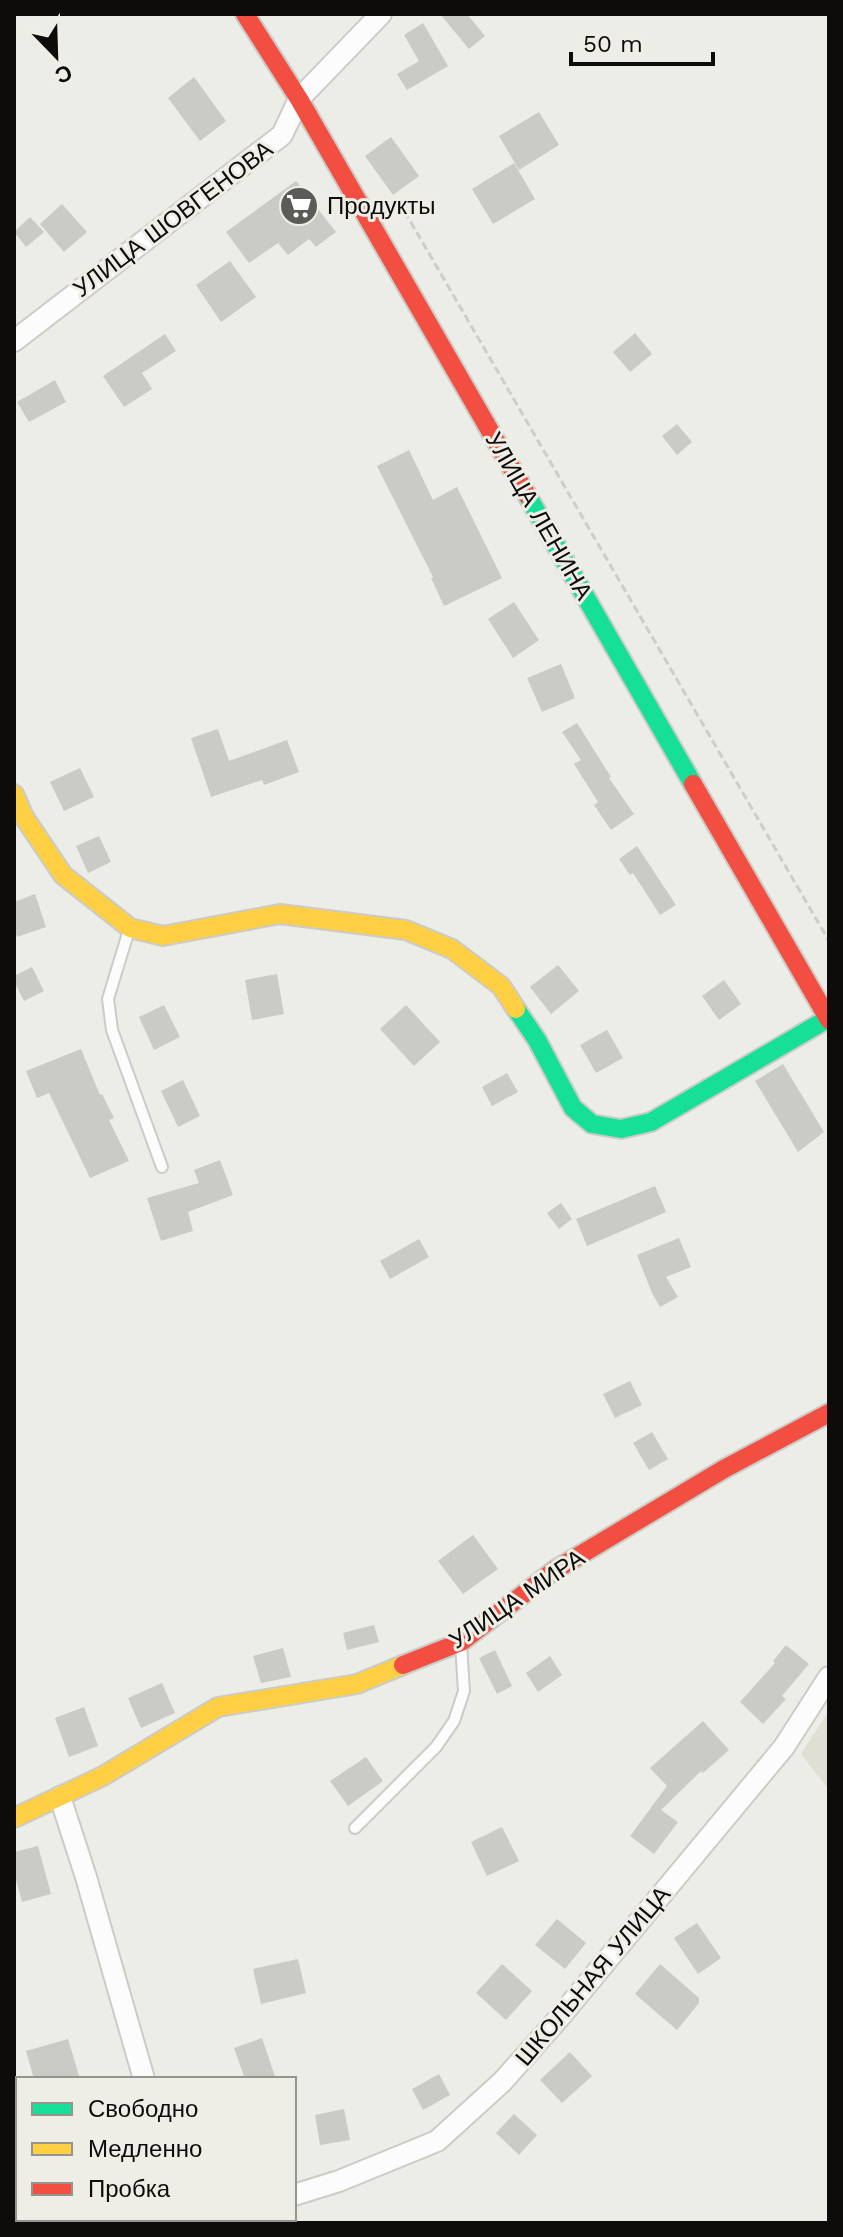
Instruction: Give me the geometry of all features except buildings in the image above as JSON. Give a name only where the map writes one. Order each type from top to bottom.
[{"type":"street","name":"УЛИЦА ЛЕНИНА","points":[[245,14],[299,99],[829,1018]]},
{"type":"street","name":"УЛИЦА ШОВГЕНОВА","points":[[14,341],[282,135],[299,99],[381,14]]},
{"type":"street","points":[[14,794],[24,817],[63,875],[130,928],[163,936],[280,914],[406,930],[452,949],[501,986],[537,1040],[573,1108],[592,1124],[621,1129],[651,1122],[829,1018]]},
{"type":"street","name":"УЛИЦА МИРА","points":[[14,1818],[103,1776],[218,1707],[357,1684],[461,1642],[555,1570],[724,1469],[829,1413]]},
{"type":"street","name":"ШКОЛЬНАЯ УЛИЦА","points":[[296,2194],[339,2181],[437,2141],[502,2082],[784,1747],[829,1677]]},
{"type":"street","points":[[60,1797],[143,2077]]},
{"type":"lane","points":[[130,928],[108,999],[112,1030],[162,1167]]},
{"type":"lane","points":[[355,1828],[436,1747],[454,1721],[464,1691],[461,1642]]},
{"type":"path","points":[[377,198],[402,207],[829,941]]},
{"type":"shaded area","points":[[829,1711],[829,1790],[801,1754]]},
{"type":"traffic: fast","points":[[527,495],[693,784]]},
{"type":"traffic: fast","points":[[516,1009],[537,1040],[573,1108],[592,1124],[621,1129],[651,1122],[829,1018]]},
{"type":"traffic: slow","points":[[14,794],[24,817],[63,875],[130,928],[163,936],[280,914],[406,930],[452,949],[501,986],[516,1009]]},
{"type":"traffic: slow","points":[[14,1818],[103,1776],[218,1707],[357,1684],[403,1665]]},
{"type":"traffic: jam","points":[[245,14],[299,99],[527,495]]},
{"type":"traffic: jam","points":[[693,784],[829,1020]]},
{"type":"traffic: jam","points":[[403,1665],[461,1642],[555,1570],[724,1469],[829,1413]]},
{"type":"place","name":"Продукты","points":[[299,206]]}]
